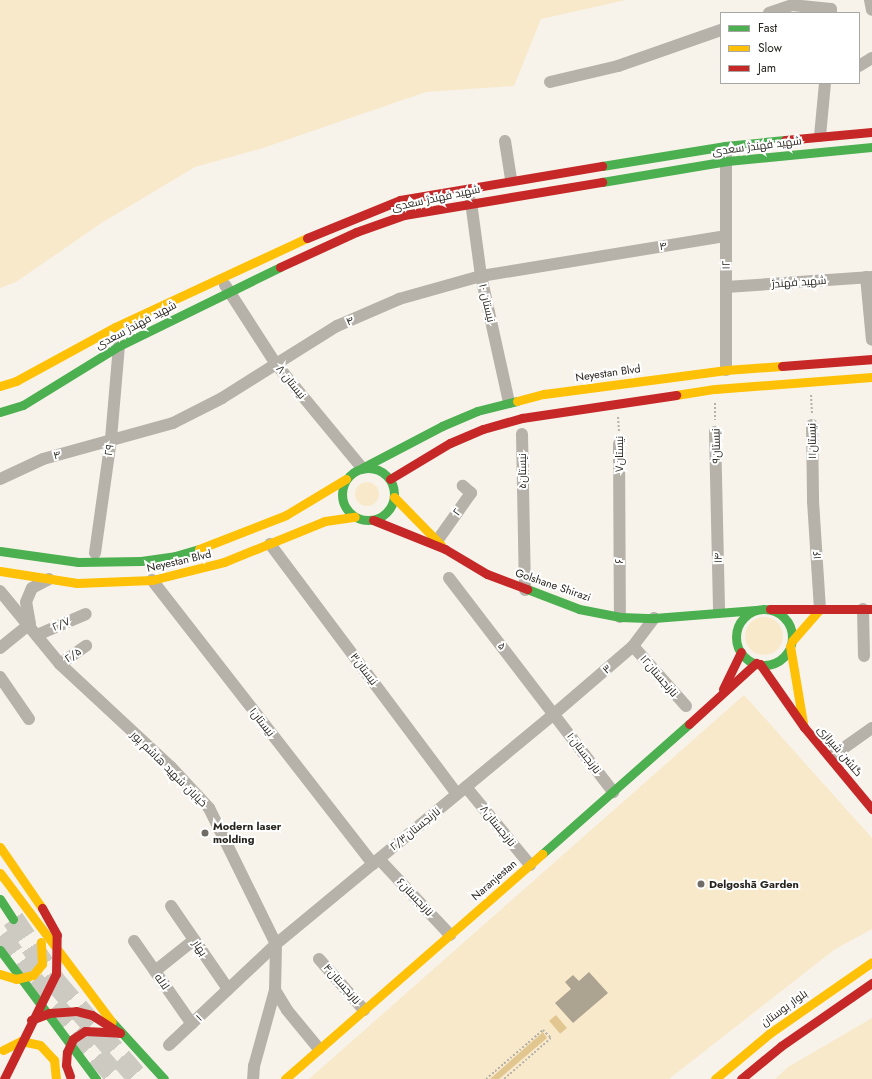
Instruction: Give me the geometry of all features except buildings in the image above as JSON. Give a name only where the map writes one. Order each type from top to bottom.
[{"type":"street","points":[[870,0],[872,10]]},
{"type":"street","points":[[772,12],[792,5],[831,9],[830,12]]},
{"type":"street","points":[[550,82],[618,66],[720,30]]},
{"type":"street","points":[[860,65],[872,58]]},
{"type":"street","points":[[820,136],[826,84]]},
{"type":"street","name":"شهید فهندژ سعدی","points":[[0,386],[16,381],[115,327],[221,277],[351,218],[400,200],[511,180],[725,146],[872,132]]},
{"type":"street","points":[[505,142],[511,180]]},
{"type":"street","name":"۱۲","points":[[725,146],[727,161],[725,236],[726,370]]},
{"type":"street","name":"شهید فهندژ سعدی","points":[[0,412],[23,404],[119,346],[228,290],[356,232],[404,215],[472,202],[727,161],[872,147]]},
{"type":"street","name":"نیستان ۱۰","points":[[472,202],[481,276],[509,402]]},
{"type":"street","name":"۴","points":[[0,479],[43,459],[173,422],[222,398],[344,323],[399,299],[481,276],[725,236]]},
{"type":"street","name":"نیستان ۸","points":[[221,277],[276,364],[362,468]]},
{"type":"street","points":[[869,277],[872,340]]},
{"type":"street","name":"شهید فهندژ","points":[[726,287],[869,277]]},
{"type":"street","name":"۲۹","points":[[95,553],[111,439],[119,346]]},
{"type":"street","name":"Neyestan Blvd","points":[[362,468],[442,426],[477,411],[509,402],[552,393],[726,370],[872,359]]},
{"type":"street","points":[[390,479],[450,443],[484,429],[548,412],[715,389],[811,381],[872,378]]},
{"type":"street","name":"۱۱نیستان","points":[[812,426],[813,501]]},
{"type":"street","name":"۹نیستان","points":[[715,432],[717,503]]},
{"type":"street","name":"۵نیستان","points":[[522,434],[522,508],[526,590]]},
{"type":"street","name":"۷نیستان","points":[[619,444],[619,506]]},
{"type":"street","points":[[362,468],[378,470],[390,479],[394,498],[441,545],[373,520],[355,517],[343,504],[341,496],[346,479],[362,468]]},
{"type":"street","name":"Neyestan Blvd","points":[[0,551],[78,562],[141,561],[175,556],[215,544],[286,515],[346,479]]},
{"type":"street","name":"۲","points":[[441,545],[471,493],[463,486]]},
{"type":"street","points":[[373,520],[387,512],[394,498]]},
{"type":"street","name":"۱۶","points":[[813,501],[820,609]]},
{"type":"street","name":"۱۴","points":[[714,612],[717,503]]},
{"type":"street","name":"۶","points":[[619,506],[620,617]]},
{"type":"street","name":"Neyestan Blvd","points":[[0,571],[49,579],[108,583],[152,580],[185,574],[224,562],[325,520],[355,517]]},
{"type":"street","name":"۳نیستان","points":[[270,544],[462,791]]},
{"type":"street","name":"Golshane Shirazi","points":[[441,545],[487,574],[579,609],[620,617],[654,618],[714,612],[756,610]]},
{"type":"street","name":"۵","points":[[449,578],[554,714]]},
{"type":"street","name":"خیابان شهید هاشم پور","points":[[30,624],[26,602],[32,588],[49,579]]},
{"type":"street","name":"۱نیستان","points":[[152,580],[376,862]]},
{"type":"street","name":"خیابان شهید هاشم پور","points":[[0,591],[30,624],[60,664],[171,767],[209,808],[276,944],[275,990],[254,1066],[253,1079]]},
{"type":"street","points":[[767,609],[784,617],[792,632],[791,644],[804,727]]},
{"type":"street","points":[[714,612],[736,633],[741,652],[758,664],[778,660],[820,609]]},
{"type":"street","points":[[736,633],[743,619],[756,610],[867,609],[864,656]]},
{"type":"street","name":"۲/۷","points":[[37,635],[86,614]]},
{"type":"street","name":"۳","points":[[554,714],[633,646],[654,618]]},
{"type":"street","points":[[0,648],[30,624]]},
{"type":"street","name":"۲/۵","points":[[60,664],[86,646]]},
{"type":"street","name":"۱۲نارنجستان","points":[[633,646],[686,706]]},
{"type":"street","points":[[719,698],[741,652]]},
{"type":"street","name":"Naranjestan","points":[[285,1079],[758,664]]},
{"type":"street","name":"گلشن شیرازی","points":[[758,664],[804,727],[831,757],[872,809]]},
{"type":"street","points":[[0,677],[29,719]]},
{"type":"street","name":"۲/۳نارنجستان","points":[[276,944],[554,714]]},
{"type":"street","name":"۱۰نارنجستان","points":[[554,714],[613,792]]},
{"type":"street","points":[[831,757],[872,728]]},
{"type":"street","name":"۸نارنجستان","points":[[462,791],[530,865]]},
{"type":"street","points":[[0,847],[54,925],[57,935],[56,974],[48,994],[4,1079]]},
{"type":"street","name":"۶نارنجستان","points":[[376,862],[450,935]]},
{"type":"street","points":[[0,873],[29,916],[120,1033],[164,1079]]},
{"type":"street","points":[[0,899],[13,919]]},
{"type":"street","name":"بهار","points":[[171,906],[228,989]]},
{"type":"street","points":[[0,974],[16,979],[33,976],[42,964],[41,942],[29,916]]},
{"type":"street","points":[[155,971],[194,940]]},
{"type":"street","name":"لاله ‍","points":[[134,942],[192,1024]]},
{"type":"street","name":"۱","points":[[169,1045],[276,944]]},
{"type":"street","points":[[0,950],[96,1079]]},
{"type":"street","name":"۴نارنجستان","points":[[320,959],[364,1010]]},
{"type":"street","name":"بلوار بوستان","points":[[715,1079],[770,1033],[872,962]]},
{"type":"street","points":[[741,1079],[781,1046],[872,984]]},
{"type":"street","points":[[275,990],[287,1010],[319,1049]]},
{"type":"street","points":[[2,1052],[19,1030],[30,1021],[49,1013],[63,1011],[92,1015],[120,1033]]},
{"type":"street","points":[[71,1078],[66,1065],[67,1052],[73,1039],[85,1031],[120,1033]]},
{"type":"street","points":[[770,1033],[781,1046]]},
{"type":"street","points":[[2,1052],[21,1041],[40,1045],[54,1060],[56,1079]]},
{"type":"path","name":"۱۱نیستان","points":[[811,381],[812,426]]},
{"type":"path","name":"۹نیستان","points":[[715,389],[715,432]]},
{"type":"path","name":"۷نیستان","points":[[618,402],[619,444]]},
{"type":"path","points":[[486,1079],[543,1030],[551,1038],[504,1079]]},
{"type":"shaded area","points":[[0,0],[626,0],[541,19],[514,86],[426,92],[263,148],[195,167],[103,222],[16,282],[0,288]]},
{"type":"shaded area","points":[[367,482],[376,485],[379,494],[376,503],[367,506],[358,503],[355,494],[358,485]]},
{"type":"shaded area","points":[[764,617],[774,620],[780,626],[783,636],[780,646],[774,652],[764,655],[754,652],[748,646],[745,636],[748,626],[754,620]]},
{"type":"shaded area","name":"Delgoshā Garden","points":[[744,695],[872,838],[872,929],[834,950],[669,1079],[309,1079]]},
{"type":"shaded area","points":[[556,1015],[567,1028],[560,1034],[549,1021]]},
{"type":"shaded area","points":[[872,1018],[872,1079],[775,1079],[788,1067]]},
{"type":"shaded area","points":[[543,1032],[547,1038],[499,1079],[490,1079]]},
{"type":"tunnel","points":[[13,919],[56,983],[139,1079]]},
{"type":"tunnel","points":[[0,936],[33,981],[118,1079]]},
{"type":"traffic: fast","points":[[602,166],[725,146],[785,140]]},
{"type":"traffic: fast","points":[[602,182],[727,161],[872,147]]},
{"type":"traffic: fast","points":[[0,412],[23,405],[119,346],[280,267]]},
{"type":"traffic: fast","points":[[362,468],[442,426],[477,411],[517,401]]},
{"type":"traffic: fast","points":[[363,468],[373,468],[387,475],[394,489],[394,494],[394,499],[387,513],[373,520],[363,520],[353,516],[346,509],[342,499],[342,489],[346,479],[353,472],[363,468]]},
{"type":"traffic: fast","points":[[0,551],[78,562],[141,561],[175,556],[199,549]]},
{"type":"traffic: fast","points":[[527,589],[579,609],[620,617],[654,618],[756,610]]},
{"type":"traffic: fast","points":[[764,609],[779,614],[787,622],[792,637],[787,652],[779,660],[764,665],[749,660],[741,652],[736,637],[741,622],[749,614],[764,609]]},
{"type":"traffic: fast","points":[[542,854],[689,724]]},
{"type":"traffic: fast","points":[[0,899],[13,919]]},
{"type":"traffic: fast","points":[[0,950],[96,1079]]},
{"type":"traffic: fast","points":[[112,1022],[164,1079]]},
{"type":"traffic: slow","points":[[0,386],[16,381],[115,327],[307,238]]},
{"type":"traffic: slow","points":[[517,401],[544,394],[726,370],[782,366]]},
{"type":"traffic: slow","points":[[676,395],[715,389],[872,377]]},
{"type":"traffic: slow","points":[[199,549],[286,515],[346,479]]},
{"type":"traffic: slow","points":[[394,497],[441,545]]},
{"type":"traffic: slow","points":[[0,571],[77,583],[152,580],[224,562],[325,521],[355,517]]},
{"type":"traffic: slow","points":[[792,641],[820,609]]},
{"type":"traffic: slow","points":[[790,646],[803,723]]},
{"type":"traffic: slow","points":[[0,847],[42,908]]},
{"type":"traffic: slow","points":[[285,1079],[542,854]]},
{"type":"traffic: slow","points":[[0,873],[112,1022]]},
{"type":"traffic: slow","points":[[0,974],[16,979],[33,975],[42,964],[41,942]]},
{"type":"traffic: slow","points":[[715,1079],[770,1033],[872,962]]},
{"type":"traffic: slow","points":[[3,1050],[21,1041],[40,1045],[54,1060],[56,1079]]},
{"type":"traffic: jam","points":[[785,140],[872,132]]},
{"type":"traffic: jam","points":[[307,238],[400,200],[602,166]]},
{"type":"traffic: jam","points":[[280,267],[356,232],[404,215],[602,182]]},
{"type":"traffic: jam","points":[[782,366],[872,359]]},
{"type":"traffic: jam","points":[[390,479],[450,443],[483,429],[522,418],[676,395]]},
{"type":"traffic: jam","points":[[373,520],[445,549],[487,574],[527,589]]},
{"type":"traffic: jam","points":[[770,609],[872,609]]},
{"type":"traffic: jam","points":[[723,689],[741,652]]},
{"type":"traffic: jam","points":[[689,724],[756,663]]},
{"type":"traffic: jam","points":[[760,664],[804,727],[872,809]]},
{"type":"traffic: jam","points":[[4,1079],[56,974],[57,935],[42,908]]},
{"type":"traffic: jam","points":[[741,1079],[781,1046],[872,983]]},
{"type":"traffic: jam","points":[[31,1020],[49,1013],[76,1011],[92,1015],[120,1033]]},
{"type":"traffic: jam","points":[[70,1076],[66,1065],[67,1052],[73,1039],[85,1031],[120,1033]]},
{"type":"place","name":"Modern laser molding","points":[[205,833]]},
{"type":"place","name":"Delgoshā Garden","points":[[701,884]]}]
